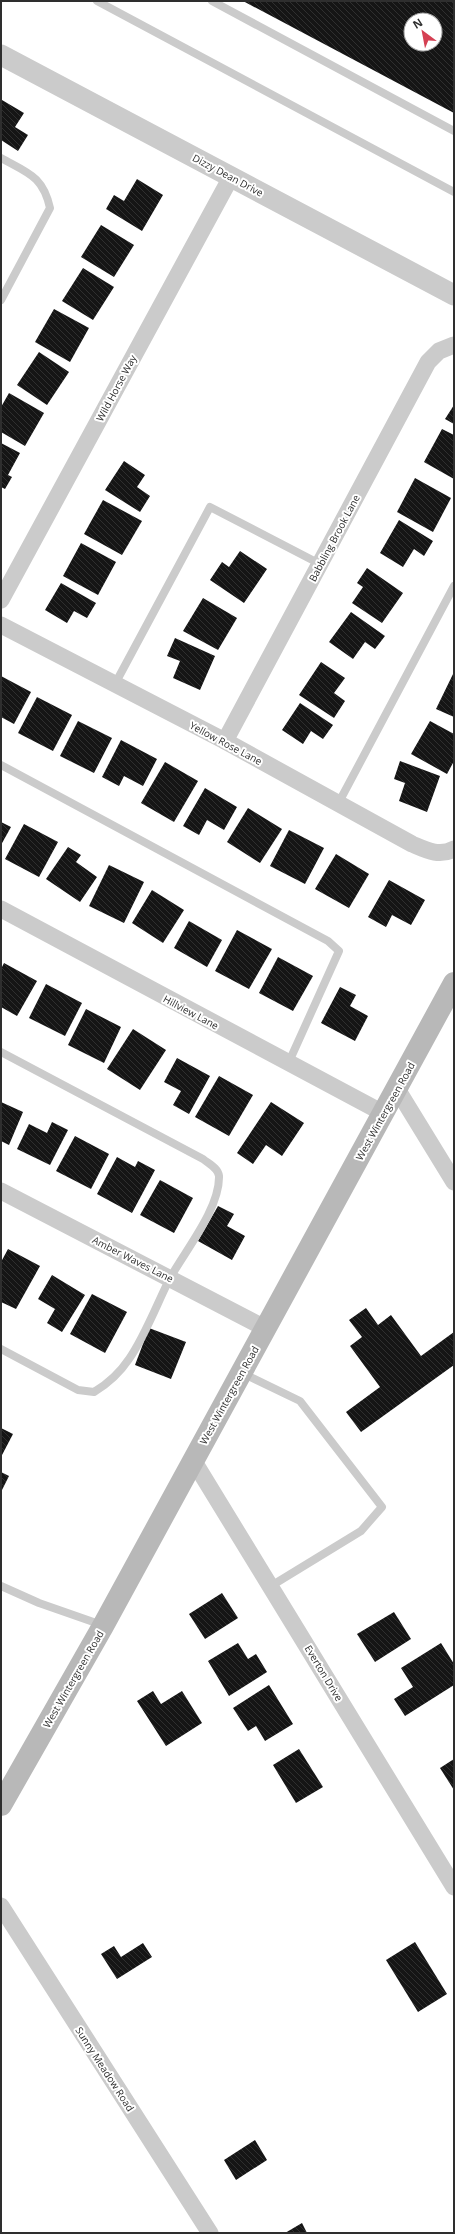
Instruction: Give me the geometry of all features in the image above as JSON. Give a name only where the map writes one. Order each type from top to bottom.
[{"type":"main road","name":"West Wintergreen Road","points":[[1,1805],[103,1626],[383,1113],[398,1089],[454,984]]},
{"type":"street","name":"Dizzy Dean Drive","points":[[1,55],[454,295]]},
{"type":"street","name":"Wild Horse Way","points":[[1,600],[231,177]]},
{"type":"street","name":"Babbling Brook Lane","points":[[225,742],[428,362],[439,351],[454,345]]},
{"type":"street","name":"Yellow Rose Lane","points":[[1,625],[431,852],[445,853],[453,850]]},
{"type":"street","name":"Hillview Lane","points":[[1,909],[288,1064],[383,1113]]},
{"type":"street","points":[[398,1089],[454,1182]]},
{"type":"street","name":"Amber Waves Lane","points":[[1,1191],[265,1328]]},
{"type":"street","name":"Everton Drive","points":[[193,1460],[454,1887]]},
{"type":"street","name":"Sunny Meadow Road","points":[[1,1906],[210,2233]]},
{"type":"lane","points":[[97,1],[454,192]]},
{"type":"lane","points":[[212,1],[454,130]]},
{"type":"lane","points":[[1,158],[32,175],[46,190],[50,208],[1,300]]},
{"type":"lane","points":[[115,684],[210,507],[320,564]]},
{"type":"lane","points":[[338,804],[454,586]]},
{"type":"lane","points":[[1,765],[328,941],[339,951],[288,1064]]},
{"type":"lane","points":[[1,1052],[214,1167],[219,1175],[217,1191],[202,1226],[170,1278],[130,1358],[112,1382],[94,1392],[78,1390],[1,1349]]},
{"type":"lane","points":[[241,1373],[300,1402],[382,1507],[361,1530],[271,1586]]},
{"type":"lane","points":[[1,1586],[39,1603],[103,1626]]},
{"type":"building","points":[[243,1],[454,1],[454,113]]},
{"type":"building","points":[[2,100],[24,113],[15,127],[28,135],[18,151],[1,140]]},
{"type":"building","points":[[137,179],[163,195],[142,231],[106,209],[114,195],[124,201]]},
{"type":"building","points":[[101,225],[134,245],[114,277],[81,257]]},
{"type":"building","points":[[83,268],[114,287],[93,320],[62,301]]},
{"type":"building","points":[[54,309],[89,328],[70,362],[35,342]]},
{"type":"building","points":[[39,352],[69,372],[47,405],[17,385]]},
{"type":"building","points":[[9,393],[44,413],[25,446],[1,432],[1,407]]},
{"type":"building","points":[[454,405],[454,424],[445,419]]},
{"type":"building","points":[[442,429],[454,435],[454,479],[424,462]]},
{"type":"building","points":[[1,443],[20,453],[8,475],[12,477],[5,489],[1,487]]},
{"type":"building","points":[[124,461],[145,475],[137,487],[150,496],[140,512],[105,490]]},
{"type":"building","points":[[415,478],[451,498],[433,532],[397,512]]},
{"type":"building","points":[[103,500],[142,521],[122,555],[84,534]]},
{"type":"building","points":[[399,520],[433,541],[424,556],[414,549],[403,567],[380,553]]},
{"type":"building","points":[[81,543],[116,562],[98,595],[63,576]]},
{"type":"building","points":[[240,551],[267,569],[244,603],[210,580],[222,562],[229,567]]},
{"type":"building","points":[[367,568],[403,593],[382,623],[352,603],[363,587],[357,583]]},
{"type":"building","points":[[61,583],[96,603],[87,618],[74,611],[67,623],[45,610]]},
{"type":"building","points":[[203,598],[237,618],[218,650],[183,631]]},
{"type":"building","points":[[351,612],[385,636],[375,649],[365,642],[353,659],[329,642]]},
{"type":"building","points":[[175,638],[215,656],[200,690],[173,678],[180,661],[167,656]]},
{"type":"building","points":[[321,662],[345,678],[334,693],[345,701],[334,718],[299,695]]},
{"type":"building","points":[[454,672],[454,717],[436,709]]},
{"type":"building","points":[[1,676],[31,692],[14,724],[1,717]]},
{"type":"building","points":[[37,697],[72,715],[53,751],[18,733]]},
{"type":"building","points":[[300,703],[333,725],[323,739],[311,731],[303,744],[282,730]]},
{"type":"building","points":[[78,721],[112,738],[94,773],[60,756]]},
{"type":"building","points":[[430,721],[454,734],[454,761],[447,774],[411,754]]},
{"type":"building","points":[[121,740],[157,759],[143,786],[124,776],[119,786],[102,777]]},
{"type":"building","points":[[400,761],[440,776],[427,812],[399,801],[405,783],[394,779]]},
{"type":"building","points":[[165,762],[198,781],[174,822],[141,803]]},
{"type":"building","points":[[205,788],[237,807],[224,830],[207,820],[199,835],[183,826]]},
{"type":"building","points":[[248,808],[282,829],[260,863],[227,842]]},
{"type":"building","points":[[1,822],[11,827],[1,845]]},
{"type":"building","points":[[24,824],[58,842],[39,877],[5,859]]},
{"type":"building","points":[[289,830],[324,848],[305,884],[270,866]]},
{"type":"building","points":[[68,847],[81,855],[76,862],[97,877],[80,902],[46,879]]},
{"type":"building","points":[[336,854],[369,874],[349,908],[315,889]]},
{"type":"building","points":[[109,865],[144,882],[124,923],[89,906]]},
{"type":"building","points":[[389,880],[425,900],[411,925],[392,915],[386,927],[368,917]]},
{"type":"building","points":[[152,890],[184,910],[163,943],[132,923]]},
{"type":"building","points":[[189,921],[222,940],[207,967],[174,948]]},
{"type":"building","points":[[237,930],[272,949],[249,989],[215,971]]},
{"type":"building","points":[[278,957],[313,976],[293,1011],[259,993]]},
{"type":"building","points":[[4,963],[37,981],[17,1016],[1,1007],[1,969]]},
{"type":"building","points":[[46,984],[82,1003],[65,1036],[29,1018]]},
{"type":"building","points":[[340,987],[356,995],[350,1006],[368,1016],[355,1041],[321,1023]]},
{"type":"building","points":[[86,1009],[121,1027],[104,1063],[68,1045]]},
{"type":"building","points":[[133,1029],[166,1050],[140,1090],[107,1069]]},
{"type":"building","points":[[177,1058],[210,1076],[189,1114],[173,1105],[181,1091],[164,1082]]},
{"type":"building","points":[[219,1076],[253,1095],[229,1136],[195,1117]]},
{"type":"building","points":[[1,1102],[23,1112],[9,1145],[1,1141]]},
{"type":"building","points":[[271,1102],[304,1123],[282,1156],[266,1145],[253,1164],[237,1153]]},
{"type":"building","points":[[52,1122],[68,1130],[50,1165],[17,1149],[29,1124],[47,1133]]},
{"type":"building","points":[[75,1136],[109,1154],[91,1189],[56,1171]]},
{"type":"building","points":[[117,1157],[135,1167],[138,1161],[155,1170],[132,1213],[97,1194]]},
{"type":"building","points":[[160,1180],[193,1198],[174,1233],[140,1215]]},
{"type":"building","points":[[218,1206],[234,1214],[227,1226],[245,1236],[232,1260],[198,1241]]},
{"type":"building","points":[[8,1249],[40,1266],[16,1309],[1,1302],[1,1262]]},
{"type":"building","points":[[52,1275],[85,1295],[62,1332],[47,1323],[55,1309],[38,1299]]},
{"type":"building","points":[[92,1294],[127,1312],[105,1353],[70,1334]]},
{"type":"building","points":[[366,1308],[378,1325],[391,1315],[421,1356],[454,1332],[454,1365],[361,1432],[346,1412],[380,1387],[350,1346],[362,1337],[349,1320]]},
{"type":"building","points":[[149,1328],[186,1342],[171,1379],[135,1365]]},
{"type":"building","points":[[1,1428],[13,1434],[1,1457]]},
{"type":"building","points":[[1,1472],[9,1476],[1,1492]]},
{"type":"building","points":[[222,1593],[238,1618],[205,1639],[189,1614]]},
{"type":"building","points":[[394,1612],[411,1639],[375,1662],[357,1634]]},
{"type":"building","points":[[238,1643],[248,1659],[256,1654],[267,1672],[229,1696],[208,1661]]},
{"type":"building","points":[[441,1643],[454,1664],[454,1685],[405,1716],[394,1699],[413,1687],[401,1668]]},
{"type":"building","points":[[269,1685],[293,1724],[265,1741],[256,1726],[248,1731],[233,1708]]},
{"type":"building","points":[[153,1691],[161,1704],[182,1691],[202,1723],[166,1746],[137,1701]]},
{"type":"building","points":[[299,1749],[323,1787],[296,1803],[273,1765]]},
{"type":"building","points":[[454,1759],[454,1790],[440,1768]]},
{"type":"building","points":[[415,1942],[447,1994],[418,2012],[386,1960]]},
{"type":"building","points":[[143,1943],[152,1957],[117,1979],[101,1954],[114,1946],[121,1957]]},
{"type":"building","points":[[255,2140],[267,2160],[236,2180],[224,2160]]},
{"type":"building","points":[[302,2223],[307,2233],[285,2233]]}]
